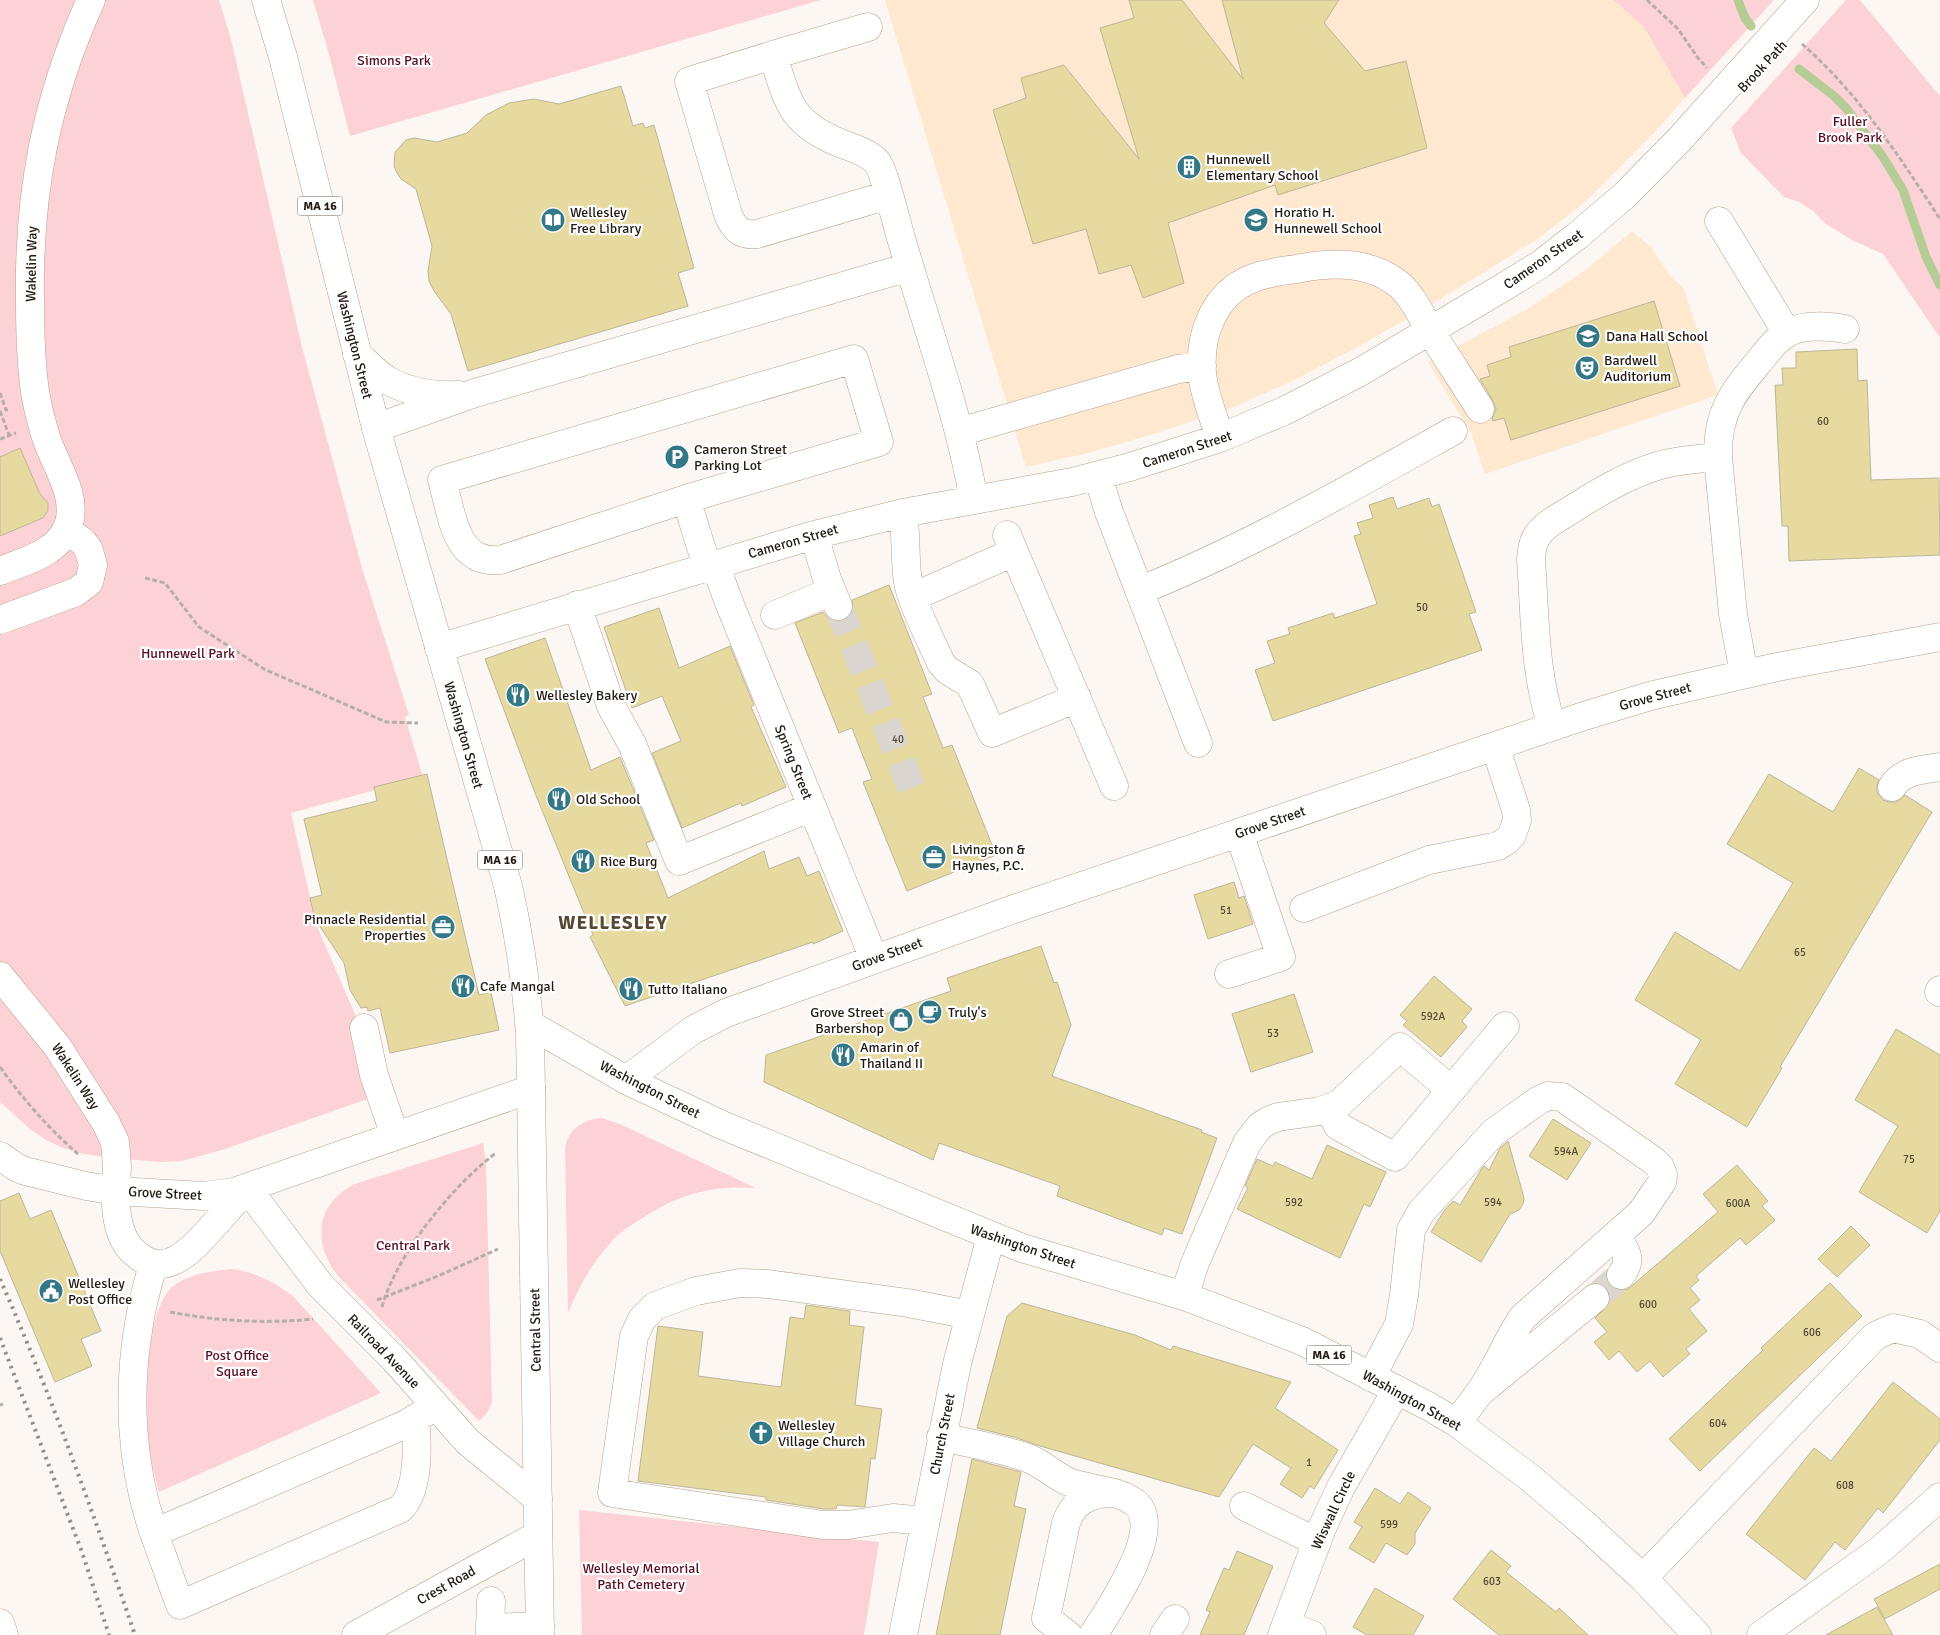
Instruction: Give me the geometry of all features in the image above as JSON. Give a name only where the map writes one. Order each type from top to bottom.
[{"type":"street","name":"Wakelin Way","points":[[66,530],[70,514],[69,497],[47,438],[35,390],[30,330],[30,248],[36,185],[50,112],[65,65],[91,0]]},
{"type":"street","name":"Washington Street","points":[[266,0],[283,57],[376,428],[508,886],[524,972],[529,1024],[626,1080],[722,1125],[1022,1248],[1184,1296],[1302,1341],[1371,1377],[1457,1423],[1529,1477],[1643,1578],[1697,1635]]},
{"type":"street","name":"Cameron Street","points":[[438,648],[814,534],[903,513],[1098,476],[1171,455],[1220,438],[1318,395],[1507,286],[1541,264],[1577,236],[1642,178],[1728,88],[1805,0]]},
{"type":"street","points":[[868,27],[689,81],[728,214],[736,229],[748,235],[757,234],[888,195]]},
{"type":"street","points":[[773,55],[788,101],[804,123],[814,131],[870,156],[878,163],[959,432],[974,500]]},
{"type":"street","points":[[1719,220],[1787,333]]},
{"type":"street","points":[[1220,438],[1205,388],[1202,366],[1202,347],[1208,324],[1214,311],[1230,292],[1252,278],[1316,265],[1347,264],[1376,271],[1398,283],[1408,294],[1480,409]]},
{"type":"street","points":[[376,428],[475,393],[909,267]]},
{"type":"street","points":[[1744,674],[1733,614],[1718,458],[1721,420],[1732,395],[1773,345],[1787,333],[1808,327],[1846,329]]},
{"type":"street","points":[[357,354],[387,380],[404,387],[438,394],[457,395],[475,393]]},
{"type":"street","points":[[854,359],[879,442],[686,498],[500,560],[490,561],[472,555],[463,546],[442,480],[854,359]]},
{"type":"street","points":[[959,432],[1178,369],[1202,366]]},
{"type":"street","points":[[1139,590],[1172,577],[1323,505],[1453,431]]},
{"type":"street","points":[[1552,726],[1538,673],[1531,559],[1535,539],[1549,523],[1627,478],[1657,466],[1675,462],[1718,458]]},
{"type":"street","points":[[1098,476],[1109,512],[1198,743]]},
{"type":"street","name":"Spring Street","points":[[686,498],[711,565],[874,959]]},
{"type":"street","points":[[903,513],[907,543],[908,575],[913,597],[940,663],[947,670],[970,684],[992,733],[1077,698]]},
{"type":"street","points":[[0,571],[34,558],[48,550],[66,530],[82,541],[88,548],[93,565],[89,582],[76,592],[0,620]]},
{"type":"street","points":[[775,615],[835,599],[814,534]]},
{"type":"street","points":[[913,597],[1011,543],[1114,786]]},
{"type":"street","points":[[578,605],[613,711],[632,744],[679,862],[812,807]]},
{"type":"street","name":"Grove Street","points":[[626,1080],[688,1033],[713,1018],[1014,909],[1552,726],[1650,696],[1744,674],[1940,637]]},
{"type":"street","points":[[1304,908],[1429,860],[1488,849],[1506,841],[1515,828],[1517,820],[1516,810],[1496,746]]},
{"type":"street","points":[[1892,787],[1896,780],[1908,772],[1940,767]]},
{"type":"street","points":[[1229,974],[1281,957],[1239,833]]},
{"type":"street","name":"Wakelin Way","points":[[0,976],[57,1046],[106,1123],[115,1142],[117,1165],[116,1191]]},
{"type":"street","name":"Central Street","points":[[529,1024],[540,1631]]},
{"type":"street","points":[[1329,1109],[1338,1126],[1395,1157],[1505,1026]]},
{"type":"street","points":[[364,1028],[374,1075],[396,1136]]},
{"type":"street","points":[[1184,1296],[1195,1263],[1247,1143],[1260,1126],[1278,1117],[1329,1109],[1346,1098],[1400,1047],[1451,1090]]},
{"type":"street","name":"Grove Street","points":[[247,1188],[191,1250],[169,1263],[153,1264],[137,1256],[126,1244],[117,1214],[116,1191],[204,1196],[247,1188],[531,1089]]},
{"type":"street","points":[[1371,1377],[1399,1324],[1404,1296],[1409,1240],[1415,1220],[1428,1203],[1494,1132],[1530,1104],[1548,1096],[1562,1097],[1654,1161],[1660,1167],[1663,1174],[1662,1182],[1641,1213],[1523,1317],[1510,1337],[1495,1370],[1457,1423]]},
{"type":"street","points":[[0,1156],[16,1167],[25,1170],[86,1186],[116,1191]]},
{"type":"street","name":"Railroad Avenue","points":[[247,1188],[321,1286],[375,1340],[426,1413],[455,1427],[479,1451],[538,1499]]},
{"type":"street","name":"Church Street","points":[[903,1635],[957,1364],[991,1236]]},
{"type":"street","points":[[1616,1236],[1628,1254],[1628,1262],[1621,1275]]},
{"type":"street","points":[[153,1264],[139,1322],[133,1386],[138,1477],[154,1533],[180,1606],[400,1509],[406,1504],[409,1497],[416,1467],[417,1434],[426,1413]]},
{"type":"street","points":[[925,1521],[893,1518],[823,1525],[612,1494],[634,1336],[642,1319],[655,1306],[696,1291],[755,1282],[908,1303],[970,1315]]},
{"type":"street","points":[[1480,1393],[1595,1298]]},
{"type":"street","points":[[1643,1578],[1876,1336],[1893,1328],[1920,1334],[1940,1348]]},
{"type":"street","name":"Wiswall Circle","points":[[1284,1630],[1317,1542],[1341,1487],[1396,1391]]},
{"type":"street","points":[[154,1533],[426,1413]]},
{"type":"street","points":[[416,1467],[426,1452],[455,1427]]},
{"type":"street","points":[[941,1437],[1025,1457],[1070,1482],[1126,1497],[1138,1506],[1142,1512],[1144,1530],[1139,1549],[1131,1568],[1092,1635]]},
{"type":"street","points":[[1068,1635],[1046,1618],[1066,1523],[1079,1502],[1092,1495],[1110,1493]]},
{"type":"street","points":[[1761,1635],[1880,1550],[1940,1497]]},
{"type":"street","points":[[1244,1506],[1317,1542]]},
{"type":"street","name":"Crest Road","points":[[356,1635],[538,1535]]},
{"type":"street","points":[[491,1601],[490,1631],[540,1631]]},
{"type":"street","points":[[0,1623],[4,1635]]},
{"type":"street","points":[[1284,1630],[1312,1635]]},
{"type":"path","name":"Brook Path","points":[[1647,0],[1686,38],[1698,58],[1728,88]]},
{"type":"path","name":"Brook Path","points":[[1799,42],[1845,86],[1875,122],[1940,219]]},
{"type":"path","points":[[0,411],[9,435]]},
{"type":"path","points":[[145,578],[165,583],[199,627],[264,669],[386,722],[418,722]]},
{"type":"path","points":[[0,1067],[22,1097],[56,1135],[85,1160]]},
{"type":"path","points":[[380,1313],[384,1298],[400,1266],[436,1215],[480,1165],[496,1153]]},
{"type":"path","points":[[369,1303],[438,1276],[498,1249]]},
{"type":"path","points":[[165,1311],[187,1316],[244,1321],[270,1322],[321,1318]]},
{"type":"shaded area","name":"Horatio H. Hunnewell School","points":[[885,0],[1613,0],[1644,27],[1685,98],[1654,133],[1585,202],[1539,238],[1431,305],[1354,349],[1290,382],[1232,408],[1088,453],[1026,467]]},
{"type":"shaded area","name":"Dana Hall School","points":[[1632,231],[1650,246],[1669,274],[1684,289],[1718,395],[1485,474],[1471,433],[1428,362],[1526,310],[1587,269]]},
{"type":"green space","name":"Hunnewell Park","points":[[0,0],[219,0],[231,39],[302,347],[362,568],[409,715],[405,717],[423,777],[291,813],[316,924],[358,1021],[376,1096],[225,1149],[182,1161],[161,1162],[114,1158],[84,1154],[63,1148],[46,1140],[30,1129],[0,1102]]},
{"type":"green space","name":"Simons Park","points":[[313,0],[821,0],[350,136]]},
{"type":"green space","points":[[1613,0],[1774,0],[1685,98],[1644,27]]},
{"type":"green space","name":"Fuller Brook Park","points":[[1846,0],[1860,0],[1940,96],[1940,338],[1883,254],[1852,240],[1826,224],[1813,211],[1799,202],[1784,197],[1741,153],[1731,128]]},
{"type":"green space","points":[[602,1118],[622,1125],[756,1188],[724,1188],[682,1197],[655,1210],[630,1226],[606,1247],[593,1265],[568,1313],[565,1148],[573,1130],[589,1120]]},
{"type":"green space","name":"Central Park","points":[[483,1143],[486,1164],[492,1401],[484,1417],[479,1421],[338,1276],[324,1251],[321,1238],[325,1213],[342,1192],[355,1184]]},
{"type":"green space","name":"Post Office Square","points":[[232,1269],[264,1278],[293,1296],[381,1393],[159,1492],[153,1470],[147,1431],[148,1364],[155,1319],[162,1301],[177,1283],[192,1276]]},
{"type":"green space","name":"Wellesley Memorial Path Cemetery","points":[[579,1510],[879,1542],[864,1635],[582,1635]]},
{"type":"building","name":"Hunnewell Elementary School","points":[[1129,0],[1182,0],[1243,79],[1222,0],[1339,0],[1324,23],[1365,71],[1406,61],[1427,148],[1278,195],[1275,185],[1168,223],[1184,283],[1143,298],[1131,265],[1099,274],[1086,229],[1033,244],[993,110],[1026,98],[1021,78],[1064,65],[1139,159],[1100,28],[1134,18]]},
{"type":"building","name":"Wellesley Free Library","points":[[621,86],[633,126],[643,123],[645,128],[654,125],[694,268],[678,273],[688,306],[468,371],[451,314],[429,281],[428,271],[432,246],[416,189],[401,179],[394,166],[395,152],[406,140],[414,138],[437,142],[467,133],[486,115],[509,103],[534,99],[559,104]]},
{"type":"building","points":[[1654,301],[1680,386],[1511,440],[1504,418],[1493,421],[1492,418],[1496,409],[1480,379],[1490,376],[1487,365],[1511,357],[1509,347]]},
{"type":"building","points":[[1857,349],[1858,381],[1867,380],[1871,480],[1939,478],[1940,555],[1789,561],[1788,526],[1782,526],[1775,385],[1783,385],[1782,368],[1796,368],[1796,352]]},
{"type":"building","points":[[20,448],[40,494],[48,503],[48,511],[43,518],[0,536],[0,457]]},
{"type":"building","points":[[1393,497],[1397,509],[1429,498],[1432,507],[1439,504],[1476,612],[1469,614],[1482,650],[1273,721],[1255,670],[1275,663],[1267,641],[1290,634],[1288,628],[1333,613],[1335,618],[1377,604],[1354,536],[1361,534],[1357,523],[1373,518],[1369,505]]},
{"type":"building","points":[[889,585],[932,694],[923,697],[943,748],[952,745],[996,855],[907,891],[863,782],[872,779],[852,728],[839,733],[795,623],[823,612],[829,619],[843,621],[851,615],[853,608],[852,600]]},
{"type":"building","points":[[659,608],[679,668],[730,646],[754,705],[751,707],[786,787],[742,806],[741,803],[682,828],[652,753],[681,741],[662,696],[632,708],[604,627]]},
{"type":"building","points":[[545,638],[591,770],[620,757],[654,840],[646,843],[668,898],[764,851],[769,869],[799,857],[807,876],[819,871],[843,931],[813,944],[813,942],[625,1006],[590,937],[593,935],[535,793],[485,659]]},
{"type":"building","points":[[1859,768],[1879,780],[1877,792],[1883,800],[1897,802],[1905,795],[1932,812],[1780,1067],[1782,1068],[1747,1127],[1675,1084],[1701,1040],[1635,1000],[1675,932],[1740,971],[1793,883],[1727,844],[1769,774],[1833,812]]},
{"type":"building","points":[[427,774],[479,995],[491,992],[499,1030],[390,1053],[380,1008],[368,1011],[367,1007],[361,1008],[350,990],[344,963],[315,919],[310,898],[322,895],[304,819],[377,801],[374,787]]},
{"type":"building","points":[[1234,882],[1239,898],[1244,896],[1253,924],[1208,939],[1194,895]]},
{"type":"building","points":[[1041,946],[1054,983],[1057,982],[1071,1025],[1052,1076],[1202,1130],[1201,1132],[1217,1138],[1182,1234],[1164,1228],[1162,1235],[1057,1196],[1060,1186],[939,1143],[933,1160],[764,1082],[766,1055],[951,991],[947,978]]},
{"type":"building","points":[[1434,976],[1472,1009],[1462,1021],[1467,1027],[1441,1057],[1403,1025],[1407,1021],[1400,1015]]},
{"type":"building","points":[[1294,994],[1313,1052],[1251,1072],[1232,1014]]},
{"type":"building","points":[[1896,1029],[1940,1055],[1940,1211],[1927,1233],[1859,1192],[1898,1126],[1855,1100]]},
{"type":"building","points":[[1553,1119],[1591,1143],[1567,1180],[1529,1156]]},
{"type":"building","points":[[1508,1141],[1524,1198],[1523,1204],[1519,1210],[1510,1214],[1481,1262],[1431,1232],[1444,1211],[1453,1201],[1460,1205],[1482,1168],[1484,1166],[1489,1170],[1500,1148]]},
{"type":"building","points":[[1327,1145],[1386,1172],[1370,1207],[1364,1204],[1340,1258],[1237,1209],[1248,1188],[1245,1186],[1257,1159],[1273,1166],[1275,1162],[1312,1179]]},
{"type":"building","points":[[1737,1165],[1768,1201],[1762,1206],[1775,1220],[1746,1245],[1740,1238],[1696,1276],[1699,1280],[1690,1288],[1700,1300],[1689,1309],[1707,1331],[1686,1349],[1690,1354],[1663,1377],[1650,1361],[1637,1372],[1619,1351],[1609,1360],[1594,1342],[1607,1332],[1595,1318],[1609,1304],[1610,1296],[1607,1288],[1598,1283],[1606,1277],[1607,1282],[1613,1288],[1620,1291],[1628,1289],[1718,1212],[1703,1194]]},
{"type":"building","name":"Wellesley Post Office","points":[[19,1193],[30,1219],[51,1210],[101,1331],[81,1339],[92,1366],[55,1382],[0,1251],[0,1201]]},
{"type":"building","points":[[1851,1226],[1870,1245],[1837,1277],[1818,1259]]},
{"type":"building","points":[[1830,1283],[1862,1316],[1700,1471],[1669,1439]]},
{"type":"building","points":[[1022,1303],[1135,1335],[1171,1350],[1173,1346],[1291,1382],[1275,1408],[1338,1450],[1314,1489],[1310,1486],[1302,1498],[1280,1484],[1291,1468],[1253,1444],[1219,1497],[977,1428],[1007,1316]]},
{"type":"building","name":"Wellesley Village Church","points":[[806,1305],[850,1311],[849,1325],[864,1327],[855,1405],[882,1409],[875,1459],[871,1458],[865,1507],[837,1505],[836,1509],[824,1509],[766,1500],[766,1497],[638,1481],[658,1326],[703,1332],[698,1376],[781,1387],[790,1317],[804,1319]]},
{"type":"building","points":[[1893,1382],[1940,1419],[1940,1440],[1883,1513],[1878,1508],[1845,1550],[1835,1542],[1805,1580],[1746,1534],[1814,1448],[1831,1461]]},
{"type":"building","points":[[972,1459],[1021,1472],[1014,1506],[1026,1509],[1000,1635],[936,1635]]},
{"type":"building","points":[[1375,1488],[1400,1504],[1408,1492],[1431,1508],[1415,1533],[1415,1544],[1407,1555],[1386,1543],[1374,1563],[1349,1548],[1362,1527],[1354,1522]]},
{"type":"building","points":[[1491,1550],[1511,1566],[1506,1572],[1556,1612],[1559,1608],[1588,1635],[1499,1635],[1453,1599]]},
{"type":"building","points":[[1237,1551],[1273,1566],[1244,1635],[1200,1635],[1210,1612],[1206,1610],[1224,1568],[1229,1570]]},
{"type":"building","points":[[1940,1564],[1940,1589],[1885,1619],[1874,1599]]},
{"type":"building","points":[[1375,1588],[1424,1616],[1413,1635],[1367,1635],[1353,1627]]},
{"type":"building","points":[[1877,1607],[1893,1635],[1826,1635]]},
{"type":"waterway","points":[[1738,0],[1745,18],[1751,26]]},
{"type":"waterway","points":[[1799,69],[1834,96],[1846,108],[1883,157],[1903,190],[1926,257],[1940,285]]},
{"type":"tunnel","points":[[838,606],[915,796]]},
{"type":"tunnel","points":[[1595,1298],[1621,1275]]},
{"type":"railway","points":[[0,1279],[37,1367],[71,1456],[135,1635]]},
{"type":"railway","points":[[0,1338],[82,1552],[109,1635]]},
{"type":"place","name":"Hunnewell Elementary School","points":[[1189,167]]},
{"type":"place","name":"Wellesley Free Library","points":[[553,220]]},
{"type":"place","name":"Horatio H. Hunnewell School","points":[[1256,220]]},
{"type":"place","name":"Dana Hall School","points":[[1588,336]]},
{"type":"place","name":"Bardwell Auditorium","points":[[1587,368]]},
{"type":"place","name":"Cameron Street Parking Lot","points":[[677,457]]},
{"type":"place","name":"Wellesley Bakery","points":[[518,695]]},
{"type":"place","name":"Old School","points":[[559,799]]},
{"type":"place","name":"Livingston & Haynes, P.C.","points":[[934,857]]},
{"type":"place","name":"Rice Burg","points":[[583,861]]},
{"type":"place","name":"Pinnacle Residential Properties","points":[[443,927]]},
{"type":"place","name":"Cafe Mangal","points":[[463,986]]},
{"type":"place","name":"Tutto Italiano","points":[[631,989]]},
{"type":"place","name":"Truly's","points":[[930,1012]]},
{"type":"place","name":"Grove Street Barbershop","points":[[901,1020]]},
{"type":"place","name":"Amarin of Thailand II","points":[[843,1055]]},
{"type":"place","name":"Wellesley Post Office","points":[[51,1291]]},
{"type":"place","name":"Wellesley Village Church","points":[[761,1433]]},
{"type":"district","name":"WELLESLEY","points":[[613,922]]}]
